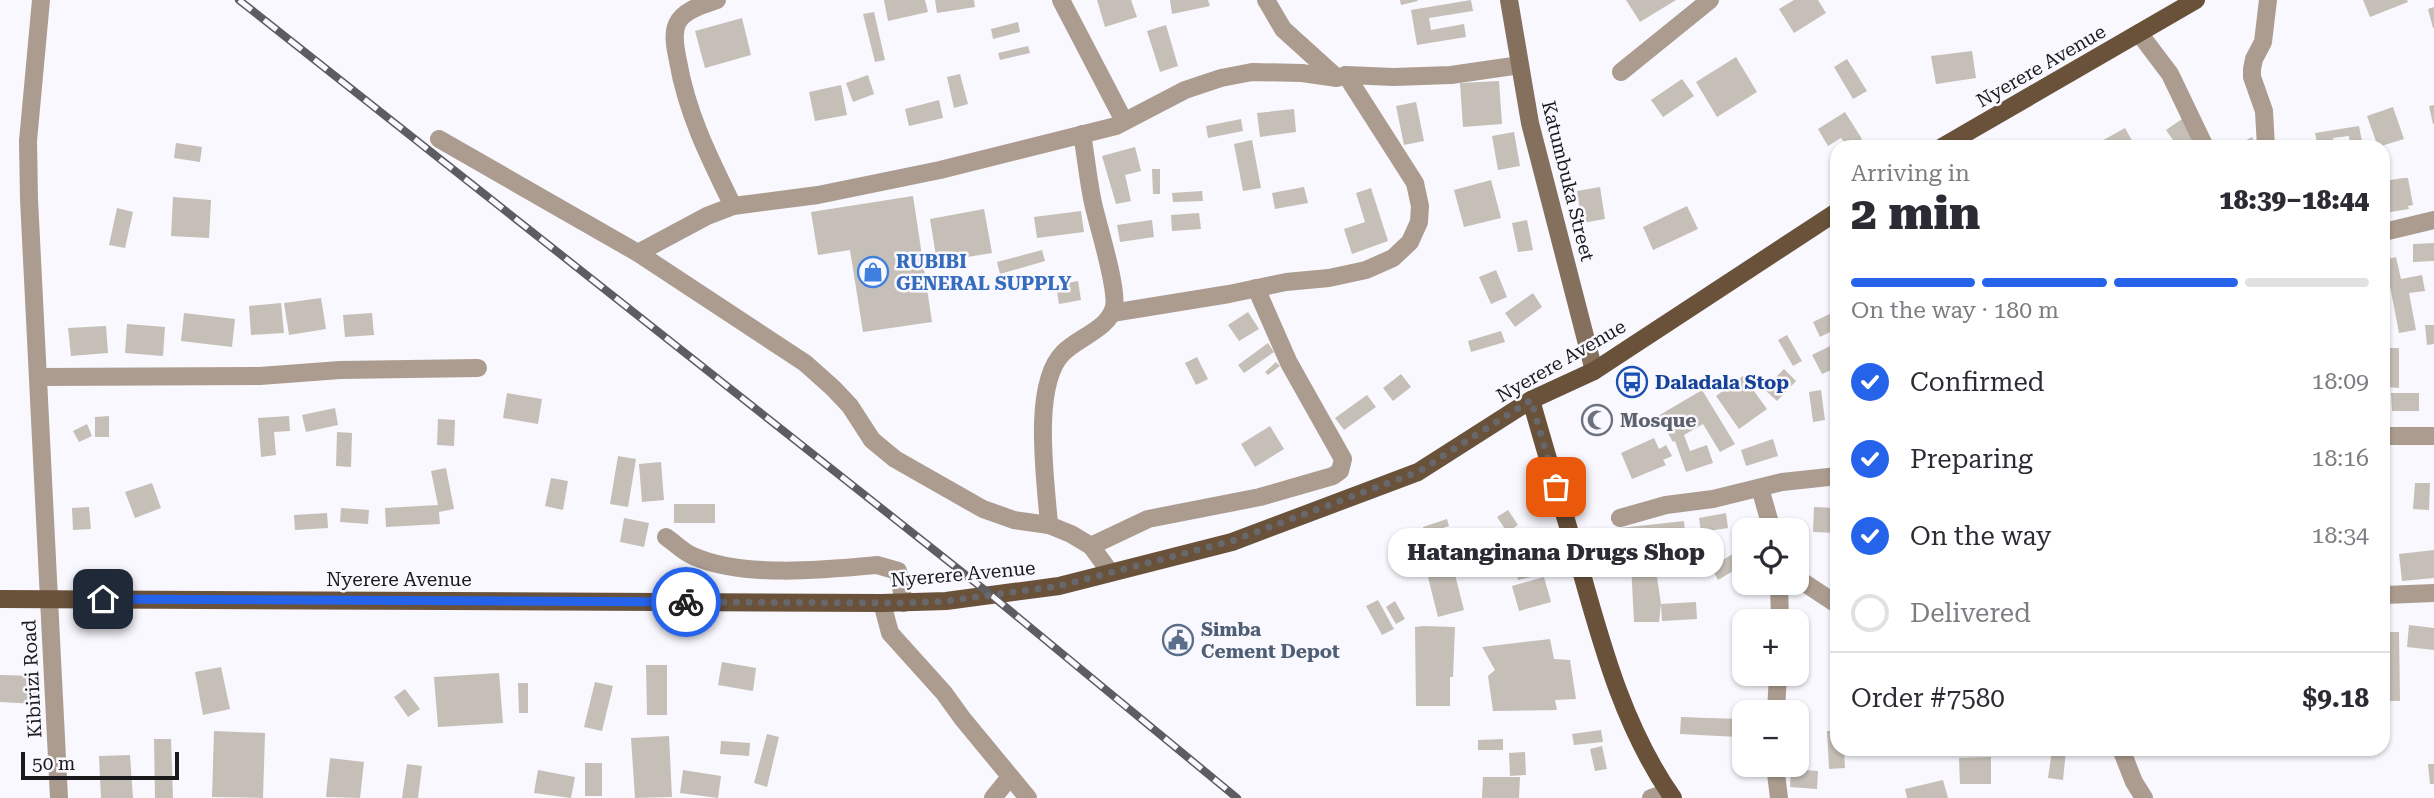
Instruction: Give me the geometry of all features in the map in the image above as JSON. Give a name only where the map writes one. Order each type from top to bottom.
[{"type":"main road","name":"Katumbuka Street","points":[[1509,0],[1530,122],[1594,371]]},
{"type":"main road","name":"Nyerere Avenue","points":[[1954,140],[2196,0]]},
{"type":"main road","name":"Nyerere Avenue","points":[[0,600],[904,603],[946,601],[1059,586],[1232,541],[1418,472],[1531,400],[1594,371],[1830,216]]},
{"type":"main road","points":[[1531,400],[1596,625],[1627,716],[1671,795]]},
{"type":"street","name":"Kibirizi Road","points":[[41,0],[28,141],[32,282],[59,798]]},
{"type":"street","points":[[717,0],[690,11],[680,19],[675,26],[675,46],[687,103],[697,132],[733,206]]},
{"type":"street","points":[[1061,0],[1124,121]]},
{"type":"street","points":[[1112,313],[1366,270],[1393,258],[1410,242],[1419,222],[1420,206],[1415,183],[1342,76],[1283,29],[1266,0]]},
{"type":"street","points":[[1621,72],[1710,0]]},
{"type":"street","points":[[2266,140],[2264,111],[2252,77],[2252,69],[2263,42],[2268,0]]},
{"type":"street","points":[[2140,33],[2170,74],[2202,140]]},
{"type":"street","points":[[638,253],[707,216],[733,206],[818,195],[940,170],[1116,126],[1185,90],[1221,78],[1252,72],[1394,77],[1451,75],[1520,65]]},
{"type":"street","points":[[1049,525],[1043,437],[1050,372],[1064,352],[1103,324],[1112,313],[1114,304],[1114,288],[1092,198],[1082,134]]},
{"type":"street","points":[[439,139],[638,253],[805,363],[850,406],[872,440],[895,459],[983,509],[1014,520],[1049,525],[1072,534],[1091,546],[1110,572]]},
{"type":"street","points":[[2390,231],[2434,220]]},
{"type":"street","points":[[1091,546],[1148,520],[1260,497],[1334,476],[1340,471],[1343,459],[1289,363],[1256,288]]},
{"type":"street","points":[[39,377],[247,376],[340,370],[478,368]]},
{"type":"street","points":[[2390,436],[2434,436]]},
{"type":"street","points":[[1620,518],[1665,505],[1713,499],[1782,482],[1830,477]]},
{"type":"street","points":[[1760,488],[1769,518]]},
{"type":"street","points":[[666,537],[690,555],[718,565],[766,570],[877,565],[886,567],[898,571],[904,603]]},
{"type":"street","points":[[1809,586],[1830,599]]},
{"type":"street","points":[[2390,596],[2434,593]]},
{"type":"street","points":[[882,603],[890,633],[944,693],[1028,798]]},
{"type":"street","points":[[2124,756],[2144,798]]},
{"type":"street","points":[[993,798],[1010,777]]},
{"type":"street","points":[[1776,777],[1779,798]]},
{"type":"street","points":[[1651,798],[1671,795]]},
{"type":"building","points":[[884,0],[925,0],[928,12],[888,21]]},
{"type":"building","points":[[935,0],[974,0],[975,7],[937,13]]},
{"type":"building","points":[[1097,0],[1131,0],[1137,17],[1105,27]]},
{"type":"building","points":[[1170,0],[1208,0],[1210,6],[1172,14]]},
{"type":"building","points":[[1400,0],[1417,0],[1418,1],[1401,5]]},
{"type":"building","points":[[1471,0],[1473,11],[1429,18],[1431,30],[1464,24],[1466,37],[1417,45],[1411,10]]},
{"type":"building","points":[[1626,0],[1676,0],[1640,22]]},
{"type":"building","points":[[1794,0],[1818,0],[1826,13],[1794,33],[1779,9]]},
{"type":"building","points":[[2363,0],[2407,0],[2408,2],[2370,17]]},
{"type":"building","points":[[2434,7],[2434,28],[2433,28],[2428,9]]},
{"type":"building","points":[[874,12],[885,60],[875,62],[863,14]]},
{"type":"building","points":[[742,18],[751,55],[705,68],[695,31]]},
{"type":"building","points":[[1018,22],[1020,32],[993,39],[991,29]]},
{"type":"building","points":[[1166,25],[1178,66],[1160,72],[1147,31]]},
{"type":"building","points":[[1028,46],[1030,53],[1000,60],[998,53]]},
{"type":"building","points":[[1972,51],[1976,78],[1936,84],[1931,56]]},
{"type":"building","points":[[1736,57],[1757,92],[1717,117],[1696,82]]},
{"type":"building","points":[[1847,59],[1867,91],[1853,99],[1834,67]]},
{"type":"building","points":[[960,74],[968,104],[954,108],[947,77]]},
{"type":"building","points":[[868,75],[874,94],[853,102],[846,83]]},
{"type":"building","points":[[1682,79],[1694,96],[1663,117],[1651,100]]},
{"type":"building","points":[[1499,81],[1502,124],[1463,127],[1460,83]]},
{"type":"building","points":[[841,85],[847,115],[815,121],[809,92]]},
{"type":"building","points":[[939,100],[943,118],[909,126],[905,109]]},
{"type":"building","points":[[1416,102],[1424,141],[1404,145],[1396,106]]},
{"type":"building","points":[[2434,105],[2434,124],[2433,124],[2429,106]]},
{"type":"building","points":[[2393,107],[2404,139],[2390,143],[2390,140],[2376,140],[2367,116]]},
{"type":"building","points":[[1294,109],[1296,132],[1260,137],[1257,113]]},
{"type":"building","points":[[1845,112],[1862,139],[1830,140],[1828,146],[1818,129]]},
{"type":"building","points":[[1241,119],[1243,131],[1208,138],[1206,126]]},
{"type":"building","points":[[2182,119],[2196,140],[2173,140],[2166,130]]},
{"type":"building","points":[[2359,126],[2362,140],[2349,140],[2349,136],[2316,140],[2315,133]]},
{"type":"building","points":[[2125,128],[2132,140],[2104,140]]},
{"type":"building","points":[[1514,132],[1520,166],[1498,170],[1492,136]]},
{"type":"building","points":[[1252,140],[1261,188],[1243,191],[1234,144]]},
{"type":"building","points":[[176,143],[202,147],[200,162],[174,158]]},
{"type":"building","points":[[1135,147],[1141,171],[1125,175],[1131,201],[1116,204],[1102,156]]},
{"type":"building","points":[[1152,169],[1160,169],[1160,194],[1153,194]]},
{"type":"building","points":[[2408,178],[2413,205],[2408,206],[2409,209],[2390,212],[2390,180]]},
{"type":"building","points":[[1491,180],[1501,218],[1464,227],[1454,190]]},
{"type":"building","points":[[1304,187],[1308,203],[1275,209],[1272,193]]},
{"type":"building","points":[[1600,187],[1605,219],[1582,223],[1577,191]]},
{"type":"building","points":[[1371,188],[1388,241],[1352,254],[1344,229],[1365,222],[1356,193]]},
{"type":"building","points":[[1202,191],[1203,201],[1173,202],[1172,193]]},
{"type":"building","points":[[913,196],[932,322],[863,332],[850,250],[818,255],[811,212]]},
{"type":"building","points":[[173,197],[211,200],[209,238],[171,236]]},
{"type":"building","points":[[1687,206],[1698,229],[1653,250],[1643,227]]},
{"type":"building","points":[[117,208],[133,212],[125,248],[109,245]]},
{"type":"building","points":[[984,209],[992,253],[937,262],[930,219]]},
{"type":"building","points":[[1081,211],[1084,232],[1037,238],[1034,217]]},
{"type":"building","points":[[1199,213],[1201,229],[1172,231],[1171,215]]},
{"type":"building","points":[[1152,220],[1154,237],[1120,242],[1117,225]]},
{"type":"building","points":[[1527,220],[1533,250],[1518,252],[1512,223]]},
{"type":"building","points":[[2434,243],[2434,261],[2413,262],[2413,244]]},
{"type":"building","points":[[1042,250],[1045,261],[1000,274],[997,262]]},
{"type":"building","points":[[2396,257],[2401,279],[2422,275],[2425,291],[2409,293],[2416,330],[2399,333],[2390,286],[2390,258]]},
{"type":"building","points":[[1496,270],[1507,297],[1491,304],[1479,277]]},
{"type":"building","points":[[1078,281],[1081,300],[1059,304],[1056,285]]},
{"type":"building","points":[[1533,293],[1542,307],[1515,327],[1505,313]]},
{"type":"building","points":[[321,298],[326,329],[289,335],[284,303]]},
{"type":"building","points":[[281,303],[284,333],[251,335],[249,306]]},
{"type":"building","points":[[1248,312],[1259,329],[1239,341],[1228,325]]},
{"type":"building","points":[[184,313],[235,319],[232,347],[181,341]]},
{"type":"building","points":[[372,313],[374,335],[345,337],[343,315]]},
{"type":"building","points":[[1830,314],[1830,332],[1820,337],[1813,322]]},
{"type":"building","points":[[127,324],[165,327],[163,356],[125,353]]},
{"type":"building","points":[[2425,325],[2434,325],[2434,344],[2427,345]]},
{"type":"building","points":[[106,326],[108,353],[71,356],[68,328]]},
{"type":"building","points":[[1501,331],[1505,342],[1471,352],[1468,341]]},
{"type":"building","points":[[1787,335],[1802,361],[1793,366],[1778,340]]},
{"type":"building","points":[[1268,343],[1274,352],[1244,373],[1238,365]]},
{"type":"building","points":[[1830,346],[1830,370],[1822,374],[1812,355]]},
{"type":"building","points":[[2390,348],[2399,348],[2399,388],[2390,387]]},
{"type":"building","points":[[1197,357],[1208,379],[1196,385],[1185,363]]},
{"type":"building","points":[[1276,362],[1280,366],[1268,375],[1265,372]]},
{"type":"building","points":[[1784,369],[1796,381],[1777,401],[1764,389]]},
{"type":"building","points":[[1401,374],[1411,387],[1393,401],[1383,388]]},
{"type":"building","points":[[1743,376],[1767,409],[1739,429],[1716,396]]},
{"type":"building","points":[[1702,390],[1735,444],[1720,452],[1703,424],[1684,435],[1690,451],[1707,445],[1713,463],[1686,472],[1675,441],[1673,442],[1658,416]]},
{"type":"building","points":[[1821,390],[1825,420],[1813,422],[1809,392]]},
{"type":"building","points":[[507,393],[542,399],[538,424],[503,418]]},
{"type":"building","points":[[2391,393],[2419,393],[2419,411],[2392,411]]},
{"type":"building","points":[[1367,395],[1376,407],[1344,430],[1335,418]]},
{"type":"building","points":[[335,408],[338,425],[306,432],[302,415]]},
{"type":"building","points":[[109,416],[109,437],[95,437],[95,417]]},
{"type":"building","points":[[289,416],[290,431],[274,432],[276,455],[261,457],[258,418]]},
{"type":"building","points":[[438,419],[455,420],[454,446],[437,445]]},
{"type":"building","points":[[87,424],[92,436],[79,442],[73,431]]},
{"type":"building","points":[[1270,426],[1284,449],[1255,467],[1241,444]]},
{"type":"building","points":[[337,432],[352,433],[351,467],[336,466]]},
{"type":"building","points":[[1654,438],[1659,449],[1666,445],[1672,456],[1663,460],[1666,465],[1632,479],[1621,453]]},
{"type":"building","points":[[1773,439],[1778,456],[1746,466],[1741,450]]},
{"type":"building","points":[[618,456],[636,459],[628,507],[610,504]]},
{"type":"building","points":[[661,462],[664,500],[642,502],[639,464]]},
{"type":"building","points":[[446,468],[454,509],[439,512],[440,524],[386,527],[385,508],[438,505],[431,471]]},
{"type":"building","points":[[551,478],[568,481],[563,510],[545,506]]},
{"type":"building","points":[[152,483],[161,508],[135,518],[125,492]]},
{"type":"building","points":[[2415,483],[2430,483],[2429,510],[2413,509]]},
{"type":"building","points":[[674,504],[715,504],[715,523],[674,523]]},
{"type":"building","points":[[89,507],[91,529],[73,530],[72,508]]},
{"type":"building","points":[[1814,507],[1830,508],[1830,533],[1813,532]]},
{"type":"building","points":[[341,508],[369,510],[368,524],[340,522]]},
{"type":"building","points":[[1508,510],[1518,525],[1507,532],[1497,517]]},
{"type":"building","points":[[327,513],[328,528],[295,530],[294,515]]},
{"type":"building","points":[[1726,513],[1728,528],[1701,532],[1699,518]]},
{"type":"building","points":[[624,518],[649,523],[644,547],[620,542]]},
{"type":"building","points":[[1447,519],[1449,526],[1425,534],[1423,527]]},
{"type":"building","points":[[1684,521],[1686,543],[1660,546],[1661,552],[1682,549],[1684,568],[1678,568],[1678,573],[1657,577],[1661,604],[1659,622],[1634,622],[1631,564],[1657,566],[1656,560],[1624,564],[1620,528]]},
{"type":"building","points":[[1499,536],[1506,544],[1489,558],[1482,550]]},
{"type":"building","points":[[1535,540],[1543,574],[1518,580],[1510,547]]},
{"type":"building","points":[[2434,550],[2434,578],[2402,581],[2399,554]]},
{"type":"building","points":[[1449,551],[1464,610],[1438,617],[1423,557]]},
{"type":"building","points":[[1732,554],[1732,572],[1718,580],[1711,567]]},
{"type":"building","points":[[1544,577],[1551,602],[1519,611],[1512,586]]},
{"type":"building","points":[[1378,600],[1394,629],[1382,635],[1366,606]]},
{"type":"building","points":[[1395,601],[1405,619],[1396,624],[1386,607]]},
{"type":"building","points":[[1696,602],[1697,619],[1662,621],[1661,604]]},
{"type":"building","points":[[2409,625],[2434,628],[2434,650],[2407,647]]},
{"type":"building","points":[[1415,627],[1455,627],[1450,706],[1416,706]]},
{"type":"building","points":[[2390,632],[2399,632],[2400,701],[2390,701]]},
{"type":"building","points":[[1550,639],[1554,659],[1570,660],[1576,699],[1555,700],[1557,710],[1493,711],[1488,676],[1495,670],[1482,647]]},
{"type":"building","points":[[722,662],[756,668],[753,691],[718,685]]},
{"type":"building","points":[[646,665],[667,665],[667,715],[647,715]]},
{"type":"building","points":[[221,667],[230,709],[203,715],[195,672]]},
{"type":"building","points":[[499,673],[503,723],[438,727],[434,677]]},
{"type":"building","points":[[0,675],[37,676],[36,704],[0,702]]},
{"type":"building","points":[[595,682],[613,686],[602,731],[584,727]]},
{"type":"building","points":[[518,683],[528,683],[528,713],[519,713]]},
{"type":"building","points":[[405,689],[420,709],[408,717],[394,697]]},
{"type":"building","points":[[1681,717],[1732,719],[1732,737],[1680,734]]},
{"type":"building","points":[[1601,730],[1603,742],[1574,745],[1572,734]]},
{"type":"building","points":[[214,731],[265,733],[263,798],[212,797]]},
{"type":"building","points":[[1827,731],[1830,731],[1830,756],[1844,756],[1845,768],[1829,769]]},
{"type":"building","points":[[767,734],[779,737],[767,787],[754,783]]},
{"type":"building","points":[[669,736],[672,797],[635,798],[631,738]]},
{"type":"building","points":[[154,739],[171,739],[173,798],[155,798]]},
{"type":"building","points":[[1503,739],[1503,750],[1478,750],[1478,740]]},
{"type":"building","points":[[721,741],[750,743],[749,756],[720,754]]},
{"type":"building","points":[[1602,746],[1607,769],[1595,771],[1590,749]]},
{"type":"building","points":[[1525,752],[1526,775],[1510,776],[1509,753]]},
{"type":"building","points":[[130,755],[133,798],[101,798],[99,756]]},
{"type":"building","points":[[2051,756],[2065,756],[2063,780],[2048,778]]},
{"type":"building","points":[[1991,757],[1991,784],[1960,784],[1959,758]]},
{"type":"building","points":[[330,758],[364,762],[360,798],[326,797]]},
{"type":"building","points":[[585,763],[602,763],[602,796],[585,796]]},
{"type":"building","points":[[407,764],[422,766],[418,798],[402,798]]},
{"type":"building","points":[[2428,764],[2434,764],[2434,784],[2430,784]]},
{"type":"building","points":[[538,770],[575,777],[571,798],[534,793]]},
{"type":"building","points":[[683,770],[721,776],[718,798],[680,793]]},
{"type":"building","points":[[1809,770],[1818,771],[1817,789],[1790,787],[1791,777],[1809,777]]},
{"type":"building","points":[[1483,777],[1520,777],[1519,798],[1482,798]]},
{"type":"building","points":[[1943,780],[1948,798],[1907,798],[1905,789]]},
{"type":"railway","points":[[239,0],[991,595],[1237,798]]},
{"type":"way so far","points":[[686,602],[904,603],[946,601],[1059,586],[1232,541],[1418,472],[1531,400],[1556,487]]},
{"type":"place","name":"RUBIBI GENERAL SUPPLY","points":[[873,272]]},
{"type":"place","name":"Daladala Stop","points":[[1632,382]]},
{"type":"place","name":"Mosque","points":[[1597,420]]},
{"type":"place","name":"Hatanginana Drugs Shop","points":[[1556,487]]},
{"type":"place","name":"Simba Cement Depot","points":[[1178,640]]},
{"type":"route","points":[[103,599],[686,602]]}]
